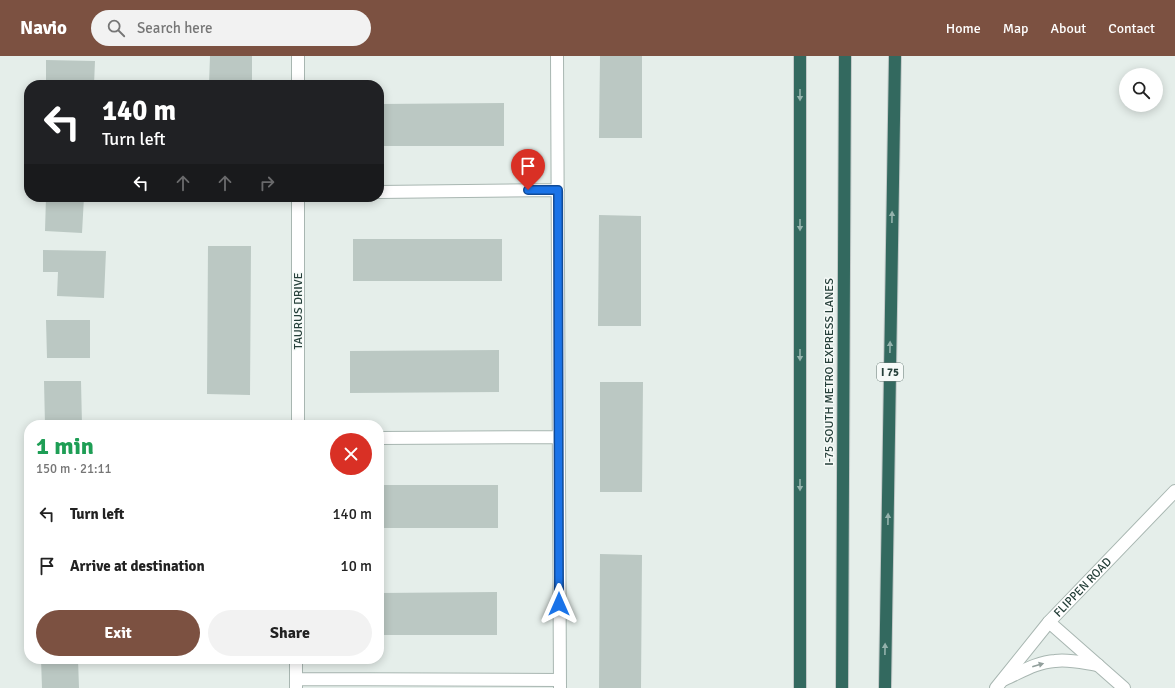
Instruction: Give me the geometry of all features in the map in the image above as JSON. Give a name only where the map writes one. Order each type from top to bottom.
[{"type":"highway","points":[[800,56],[800,688]]},
{"type":"highway","name":"I-75 SOUTH METRO EXPRESS LANES","points":[[842,688],[845,56]]},
{"type":"highway","name":"I 75","points":[[885,688],[895,56]]},
{"type":"street","points":[[298,56],[298,80]]},
{"type":"street","points":[[296,664],[296,683],[560,684],[557,56]]},
{"type":"street","points":[[384,192],[558,190]]},
{"type":"street","name":"TAURUS DRIVE","points":[[298,202],[298,420]]},
{"type":"street","points":[[384,438],[558,437]]},
{"type":"street","name":"FLIPPEN ROAD","points":[[999,684],[1050,622],[1175,491]]},
{"type":"street","points":[[1050,622],[1124,688]]},
{"type":"street","points":[[999,684],[1034,666],[1054,661],[1076,661],[1098,665]]},
{"type":"building","points":[[210,56],[252,56],[252,80],[209,80]]},
{"type":"building","points":[[600,56],[642,56],[642,138],[599,138]]},
{"type":"building","points":[[46,60],[95,61],[94,80],[46,80]]},
{"type":"building","points":[[504,103],[504,146],[384,146],[384,104]]},
{"type":"building","points":[[46,202],[84,202],[82,233],[45,231]]},
{"type":"building","points":[[599,215],[641,216],[641,326],[598,326]]},
{"type":"building","points":[[353,239],[502,239],[502,281],[353,281]]},
{"type":"building","points":[[208,246],[251,246],[250,395],[207,394]]},
{"type":"building","points":[[43,250],[106,251],[104,298],[57,296],[58,272],[43,272]]},
{"type":"building","points":[[46,320],[90,320],[90,358],[47,358]]},
{"type":"building","points":[[499,350],[499,392],[350,393],[350,351]]},
{"type":"building","points":[[44,381],[81,381],[82,420],[45,420]]},
{"type":"building","points":[[600,382],[643,382],[642,492],[600,492]]},
{"type":"building","points":[[384,485],[498,485],[498,528],[384,528]]},
{"type":"building","points":[[600,554],[642,555],[641,688],[599,688]]},
{"type":"building","points":[[497,592],[497,635],[384,635],[384,593]]},
{"type":"building","points":[[41,664],[78,664],[79,688],[42,688]]},
{"type":"route","points":[[528,190],[558,190],[559,604]]}]
